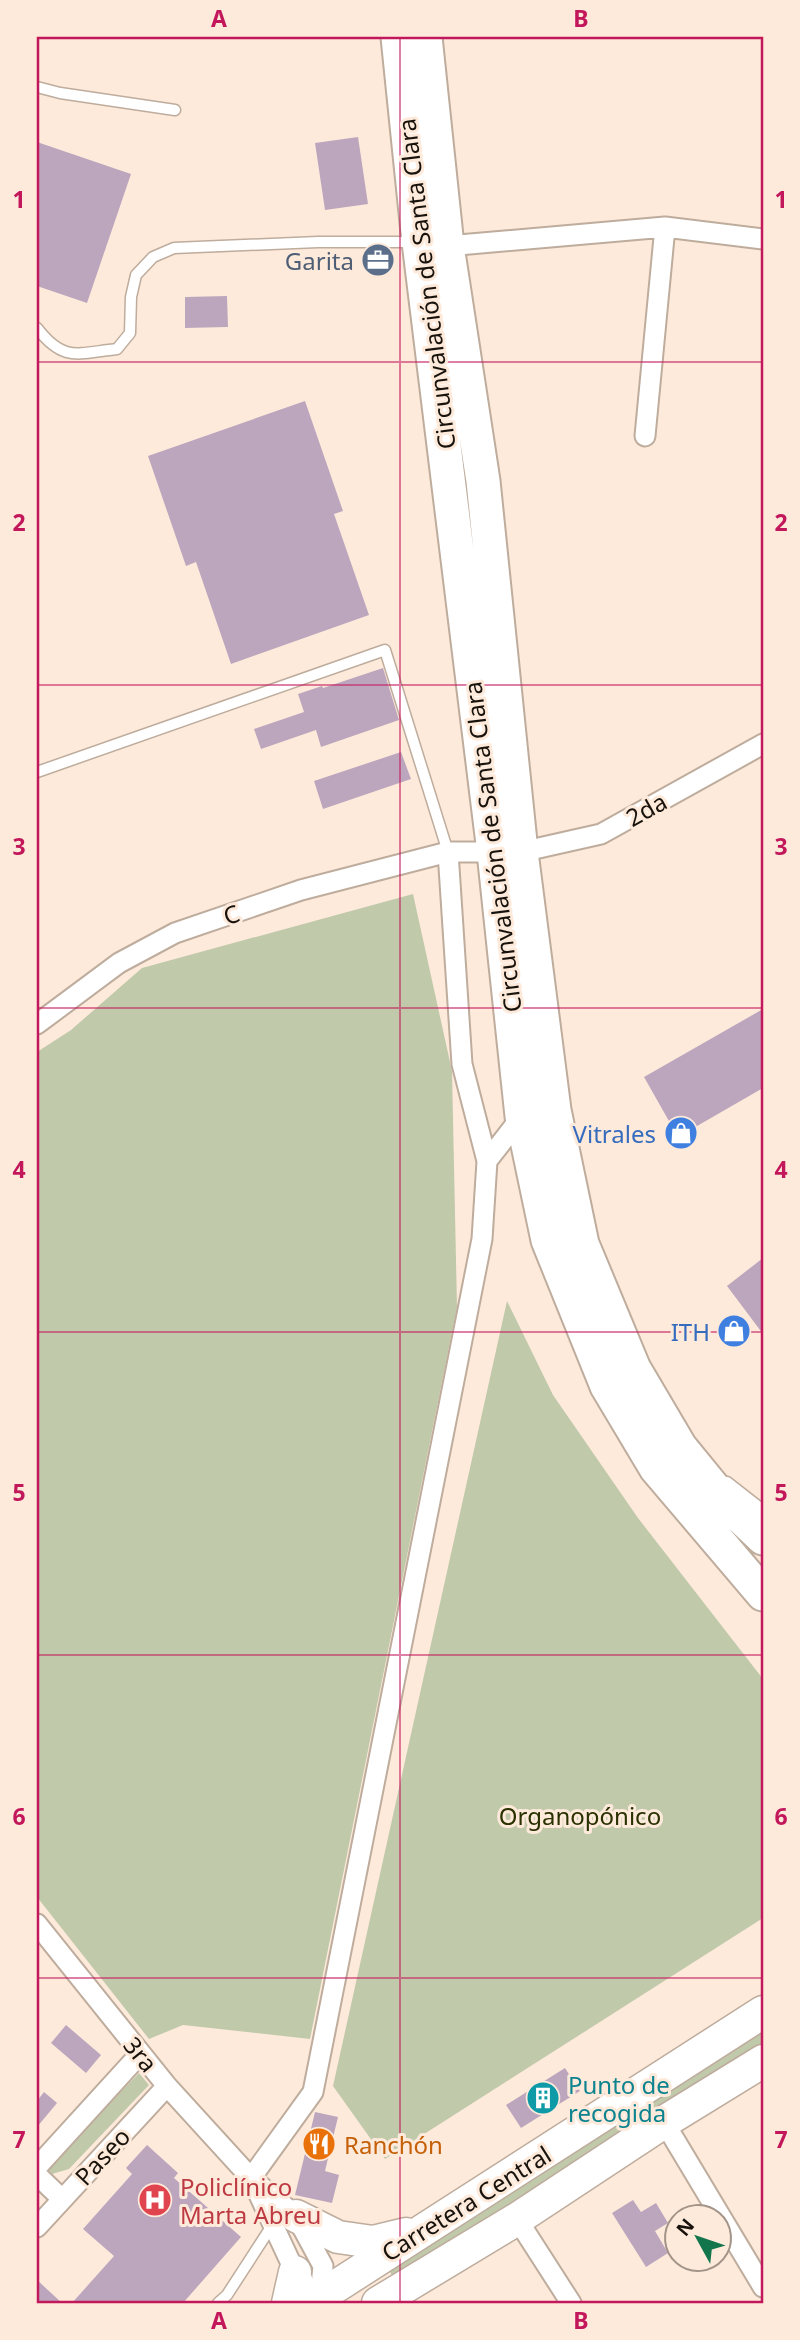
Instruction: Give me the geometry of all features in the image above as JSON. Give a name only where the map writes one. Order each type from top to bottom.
[{"type":"highway","name":"Circunvalación de Santa Clara","points":[[398,37],[433,244],[508,852],[554,1110],[582,1244],[668,1457],[725,1502],[763,1538]]},
{"type":"highway","name":"Circunvalación de Santa Clara","points":[[425,37],[433,244]]},
{"type":"highway","name":"Circunvalación de Santa Clara","points":[[508,852],[522,1116],[548,1240],[607,1386],[668,1457],[763,1594]]},
{"type":"main road","name":"Carretera Central","points":[[317,2301],[763,2012]]},
{"type":"main road","name":"Carretera Central","points":[[377,2303],[517,2219],[664,2122],[763,2061]]},
{"type":"main road","points":[[285,2220],[338,2237],[373,2242],[425,2230]]},
{"type":"main road","points":[[288,2303],[295,2272]]},
{"type":"street","points":[[433,244],[665,228],[763,239]]},
{"type":"street","points":[[645,436],[665,228]]},
{"type":"street","name":"2da","points":[[448,852],[508,852],[601,834],[763,744]]},
{"type":"street","points":[[251,2178],[313,2092],[482,1240],[486,1161],[462,1064],[448,852]]},
{"type":"street","name":"C","points":[[37,1024],[119,963],[176,933],[301,890],[448,852]]},
{"type":"street","points":[[486,1161],[522,1116]]},
{"type":"street","name":"3ra","points":[[37,1924],[140,2054],[251,2178],[323,2266],[317,2301]]},
{"type":"street","name":"Paseo","points":[[37,2167],[140,2054]]},
{"type":"street","name":"Paseo","points":[[37,2227],[167,2086]]},
{"type":"street","points":[[664,2122],[763,2287]]},
{"type":"street","points":[[37,2175],[62,2199]]},
{"type":"street","points":[[517,2219],[571,2303]]},
{"type":"street","name":"3ra","points":[[285,2220],[295,2272],[317,2301]]},
{"type":"lane","points":[[37,87],[60,93],[175,110]]},
{"type":"lane","points":[[37,328],[49,344],[68,355],[117,349],[130,333],[131,297],[136,275],[153,257],[174,248],[318,242],[433,244]]},
{"type":"lane","points":[[37,772],[385,650],[448,852]]},
{"type":"lane","points":[[668,1457],[712,1470]]},
{"type":"lane","points":[[722,1478],[763,1510]]},
{"type":"lane","points":[[218,2303],[285,2220]]},
{"type":"green space","points":[[413,894],[452,1071],[457,1307],[310,2039],[183,2025],[149,2039],[37,1897],[37,1052],[71,1030],[142,968]]},
{"type":"green space","name":"Organopónico","points":[[507,1301],[553,1395],[638,1518],[763,1679],[763,1918],[385,2159],[333,2086]]},
{"type":"green space","points":[[763,2026],[763,2045],[399,2278],[392,2276],[389,2269]]},
{"type":"green space","points":[[139,2073],[149,2085],[69,2169],[52,2174],[47,2168]]},
{"type":"building","points":[[358,137],[368,204],[325,210],[315,143]]},
{"type":"building","points":[[37,142],[131,174],[87,303],[37,286]]},
{"type":"building","points":[[227,296],[228,327],[185,328],[185,297]]},
{"type":"building","points":[[305,401],[343,511],[334,514],[369,615],[231,664],[196,562],[186,566],[148,456]]},
{"type":"building","points":[[383,668],[399,720],[321,747],[316,730],[261,749],[254,729],[304,712],[298,694]]},
{"type":"building","points":[[401,752],[411,779],[323,809],[314,781]]},
{"type":"building","points":[[763,1009],[763,1088],[678,1137],[644,1077]]},
{"type":"building","points":[[763,1258],[763,1334],[727,1286]]},
{"type":"building","points":[[66,2025],[101,2055],[86,2073],[51,2043]]},
{"type":"building","name":"Punto de recogida","points":[[565,2068],[580,2091],[521,2128],[506,2105]]},
{"type":"building","points":[[44,2092],[57,2103],[37,2127],[37,2101]]},
{"type":"building","name":"Ranchón","points":[[315,2112],[338,2117],[325,2171],[339,2175],[332,2203],[295,2195]]},
{"type":"building","points":[[147,2145],[178,2173],[174,2178],[241,2237],[183,2303],[72,2303],[114,2256],[83,2229],[132,2174],[126,2168]]},
{"type":"building","points":[[633,2200],[641,2212],[656,2203],[664,2216],[664,2225],[655,2231],[664,2246],[664,2256],[646,2267],[612,2213]]},
{"type":"building","points":[[37,2280],[62,2303],[37,2303]]},
{"type":"place","name":"Garita","points":[[378,260]]},
{"type":"place","name":"Vitrales","points":[[681,1133]]},
{"type":"place","name":"ITH","points":[[734,1331]]},
{"type":"place","name":"Punto de recogida","points":[[543,2098]]},
{"type":"place","name":"Ranchón","points":[[319,2144]]},
{"type":"place","name":"Policlínico Marta Abreu","points":[[155,2200]]}]
